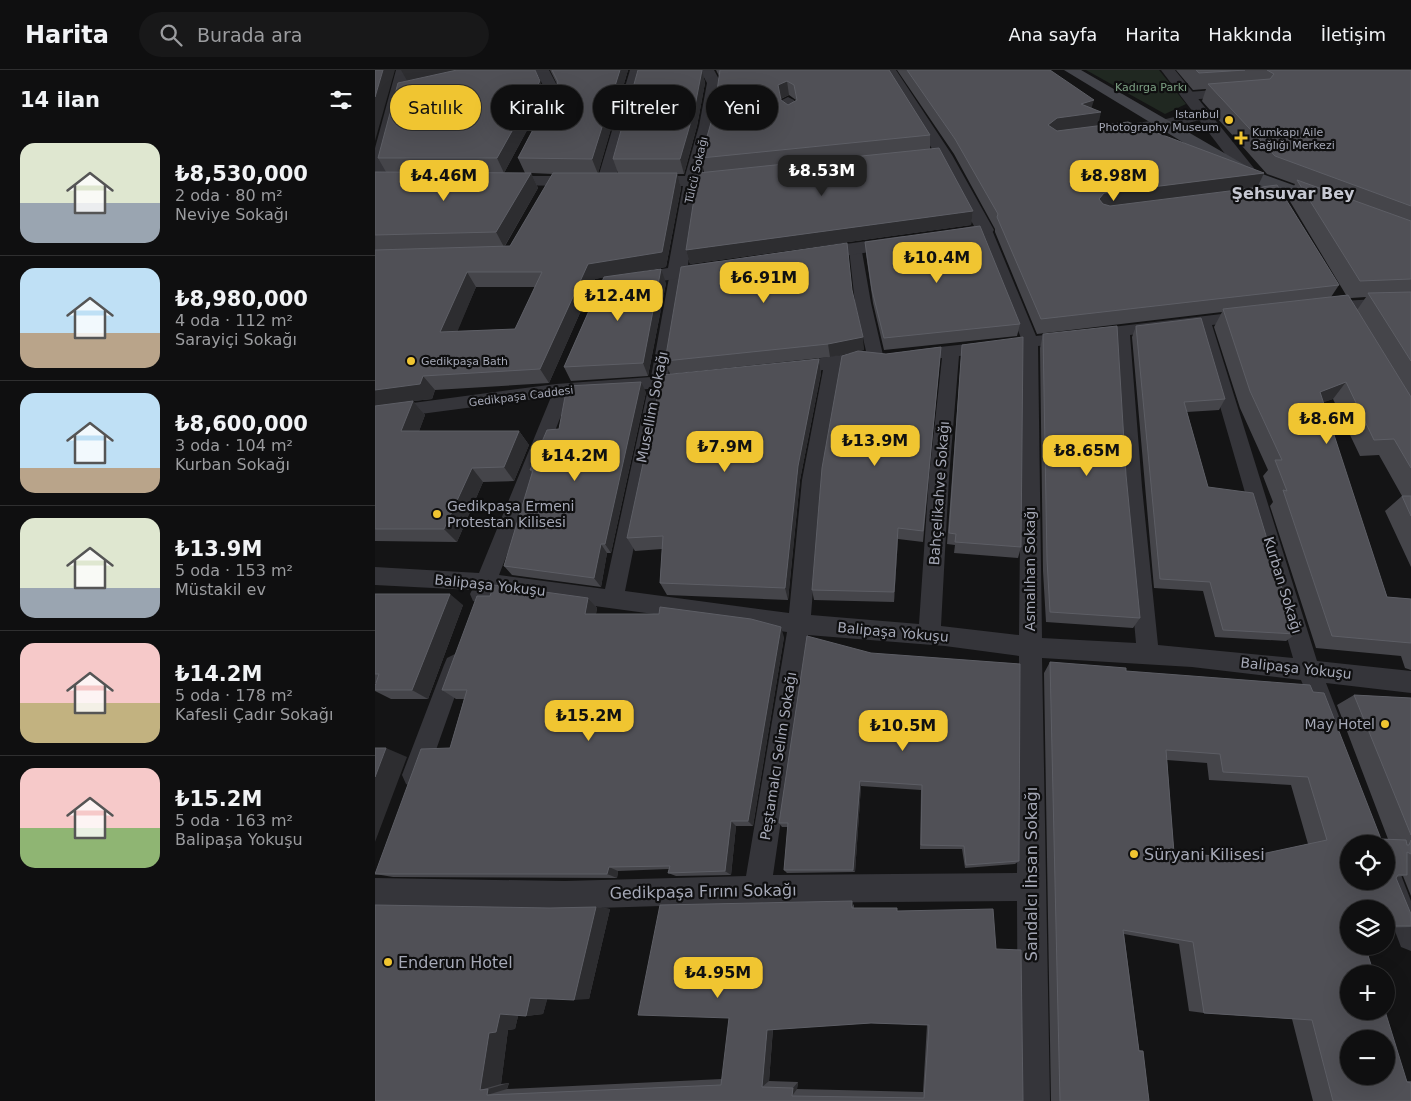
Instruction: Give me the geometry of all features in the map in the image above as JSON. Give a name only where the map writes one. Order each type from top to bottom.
[{"type":"main road","points":[[1071,70],[1166,124],[1281,195],[1341,208]]},
{"type":"street","points":[[399,85],[403,70]]},
{"type":"street","points":[[533,138],[555,95],[542,70]]},
{"type":"street","points":[[606,181],[637,70]]},
{"type":"street","name":"Tülcü Sokağı","points":[[677,272],[691,181],[707,126],[714,83],[707,70]]},
{"type":"street","points":[[889,70],[945,155],[985,230],[1030,341]]},
{"type":"street","points":[[1168,70],[1251,176]]},
{"type":"street","points":[[1188,96],[1258,91]]},
{"type":"street","points":[[788,100],[791,114]]},
{"type":"street","points":[[390,107],[382,122],[375,180],[394,180]]},
{"type":"street","points":[[1092,134],[1166,124],[1203,115]]},
{"type":"street","points":[[925,157],[945,155]]},
{"type":"street","points":[[511,181],[520,164]]},
{"type":"street","points":[[482,181],[691,181],[747,176]]},
{"type":"street","points":[[544,197],[553,180]]},
{"type":"street","points":[[1255,196],[1281,195]]},
{"type":"street","points":[[790,257],[985,230]]},
{"type":"street","points":[[856,249],[863,304],[875,355]]},
{"type":"street","points":[[612,282],[733,265]]},
{"type":"street","name":"Musellim Sokağı","points":[[613,600],[658,383],[677,272]]},
{"type":"street","points":[[1333,289],[1352,322]]},
{"type":"street","points":[[1312,309],[1342,305],[1411,302]]},
{"type":"street","points":[[775,371],[833,364],[839,361],[875,355],[886,359],[1262,314]]},
{"type":"street","name":"Kurban Sokağı","points":[[1203,322],[1309,669],[1337,742]]},
{"type":"street","points":[[1122,331],[1132,487],[1148,654]]},
{"type":"street","name":"Asmalıhan Sokağı","points":[[1030,341],[1030,647]]},
{"type":"street","name":"Bahçelikahve Sokağı","points":[[929,635],[939,477],[951,351]]},
{"type":"street","name":"Peştamalcı Selim Sokağı","points":[[757,889],[799,624],[812,480],[833,364]]},
{"type":"street","name":"Gedikpaşa Caddesi","points":[[375,414],[561,384],[658,383],[707,378]]},
{"type":"street","points":[[472,619],[561,384]]},
{"type":"street","name":"Balipaşa Yokuşu","points":[[375,576],[485,582],[799,624],[929,635],[1030,647],[1148,654],[1309,669],[1411,682]]},
{"type":"street","points":[[408,792],[462,646]]},
{"type":"street","name":"Sandalcı İhsan Sokağı","points":[[1030,647],[1034,1101]]},
{"type":"street","name":"Gedikpaşa Fırını Sokağı","points":[[375,892],[565,895],[757,889],[1031,887]]},
{"type":"street","points":[[1393,890],[1411,937]]},
{"type":"green space","name":"Kadırga Parkı","points":[[1086,70],[1159,70],[1186,104],[1165,114]]},
{"type":"building","points":[[375,70],[383,70],[375,97]]},
{"type":"building","points":[[457,70],[535,70],[540,81],[538,85],[491,85],[491,130],[513,130],[497,158],[378,158],[390,113],[390,130],[481,130],[481,85],[397,85],[398,83]]},
{"type":"building","points":[[552,70],[620,70],[615,85],[593,85],[593,130],[601,130],[592,159],[518,158],[533,130],[583,130],[583,85],[556,85],[558,82]]},
{"type":"building","points":[[638,70],[702,70],[696,101],[696,85],[634,85]]},
{"type":"building","points":[[720,70],[889,70],[930,135],[701,158],[709,130],[778,130],[778,85],[718,85]],"holes":[[[787,81],[794,85],[797,100],[788,105],[781,100],[778,85]]]},
{"type":"building","points":[[907,70],[1050,70],[1094,100],[1081,104],[1101,112],[1057,118],[1048,125],[1057,131],[1128,122],[1264,173],[1104,193],[1099,199],[1103,204],[1110,206],[1277,185],[1339,285],[1041,319],[997,217],[998,214],[955,139]]},
{"type":"building","points":[[1196,70],[1245,70],[1199,73]]},
{"type":"building","points":[[1267,70],[1411,70],[1411,206],[1275,156],[1208,84],[1270,79],[1274,74]]},
{"type":"building","points":[[621,130],[688,130],[680,159],[613,159]]},
{"type":"building","points":[[939,148],[973,211],[686,250],[698,173]]},
{"type":"building","points":[[375,172],[531,173],[496,232],[375,235]]},
{"type":"building","points":[[553,173],[677,173],[662,252],[588,264],[540,369],[423,376],[420,384],[375,390],[375,250],[510,246]],"holes":[[[467,272],[542,272],[515,329],[440,332]]]},
{"type":"building","points":[[1297,180],[1411,221],[1411,279],[1360,281]]},
{"type":"building","points":[[980,226],[1020,324],[884,338],[872,290],[865,242]]},
{"type":"building","points":[[847,243],[852,290],[863,337],[828,344],[665,361],[681,267]]},
{"type":"building","points":[[661,269],[643,363],[564,367],[604,277]]},
{"type":"building","points":[[1411,292],[1411,361],[1368,293]]},
{"type":"building","points":[[1348,295],[1411,397],[1411,468],[1394,439],[1374,440],[1346,382],[1320,392],[1387,597],[1411,599],[1411,643],[1332,636],[1283,490],[1287,491],[1275,460],[1282,460],[1250,391],[1223,309]]},
{"type":"building","points":[[1201,318],[1225,399],[1184,402],[1208,487],[1253,493],[1296,634],[1223,630],[1210,582],[1160,579],[1136,326]]},
{"type":"building","points":[[1117,326],[1126,475],[1140,618],[1050,612],[1047,560],[1043,334]]},
{"type":"building","points":[[1023,337],[1021,547],[955,542],[956,534],[949,533],[962,345]]},
{"type":"building","points":[[941,347],[923,531],[898,528],[894,592],[812,590],[822,468],[842,356],[858,351],[886,354]]},
{"type":"building","points":[[819,359],[798,466],[785,588],[660,583],[663,536],[627,538],[662,375]]},
{"type":"building","points":[[641,382],[605,544],[601,544],[594,578],[504,566],[533,470],[530,470],[547,430],[559,429],[567,386]]},
{"type":"building","points":[[413,401],[401,431],[519,431],[504,467],[472,468],[444,529],[375,529],[375,406]]},
{"type":"building","points":[[1402,496],[1411,496],[1411,516]]},
{"type":"building","points":[[494,585],[588,598],[585,614],[659,614],[660,607],[751,619],[781,627],[748,821],[731,821],[725,871],[668,873],[670,866],[609,867],[607,874],[375,874],[421,749],[450,748],[467,690],[442,690],[477,596],[490,596]]},
{"type":"building","points":[[375,594],[450,594],[412,690],[375,690],[379,674],[375,674]]},
{"type":"building","points":[[807,636],[871,653],[1020,664],[1019,861],[966,865],[964,846],[921,845],[922,785],[860,781],[853,870],[784,870],[788,823],[779,823]]},
{"type":"building","points":[[1050,662],[1126,668],[1126,671],[1310,685],[1313,692],[1324,693],[1379,835],[1340,835],[1340,890],[1395,890],[1395,840],[1406,840],[1407,845],[1409,845],[1411,840],[1411,854],[1407,852],[1407,875],[1398,875],[1396,878],[1411,914],[1411,926],[1395,926],[1395,900],[1340,900],[1340,955],[1368,955],[1371,965],[1340,965],[1340,1020],[1388,1020],[1391,1030],[1340,1030],[1340,1085],[1395,1085],[1395,1043],[1407,1082],[1411,1083],[1411,1101],[1333,1101],[1312,1020],[1204,1013],[1193,942],[1123,930],[1139,1051],[1143,1051],[1149,1101],[1060,1101]],"holes":[[[1166,750],[1220,754],[1223,772],[1308,777],[1327,840],[1243,858],[1174,853]]]},
{"type":"building","points":[[1354,695],[1411,698],[1411,835]]},
{"type":"building","points":[[375,748],[386,748],[375,777]]},
{"type":"building","points":[[852,901],[852,908],[897,908],[897,911],[993,909],[996,949],[1021,950],[1023,1101],[375,1101],[375,905],[596,907],[574,1000],[530,998],[526,1016],[500,1014],[496,1032],[489,1033],[480,1090],[488,1089],[487,1095],[721,1085],[729,1018],[638,1015],[660,905]],"holes":[[[871,1023],[929,1025],[924,1098],[792,1096],[793,1088],[762,1087],[767,1030]]]},
{"type":"place","name":"Istanbul Photography Museum","points":[[1229,120]]},
{"type":"place","name":"Kumkapı Aile Sağlığı Merkezi","points":[[1241,138]]},
{"type":"place","name":"Gedikpaşa Bath","points":[[411,361]]},
{"type":"place","name":"Gedikpaşa Ermeni Protestan Kilisesi","points":[[437,514]]},
{"type":"place","name":"May Hotel","points":[[1385,724]]},
{"type":"place","name":"Süryani Kilisesi","points":[[1134,854]]},
{"type":"place","name":"Enderun Hotel","points":[[388,962]]},
{"type":"district","name":"Şehsuvar Bey","points":[[1293,193]]}]
